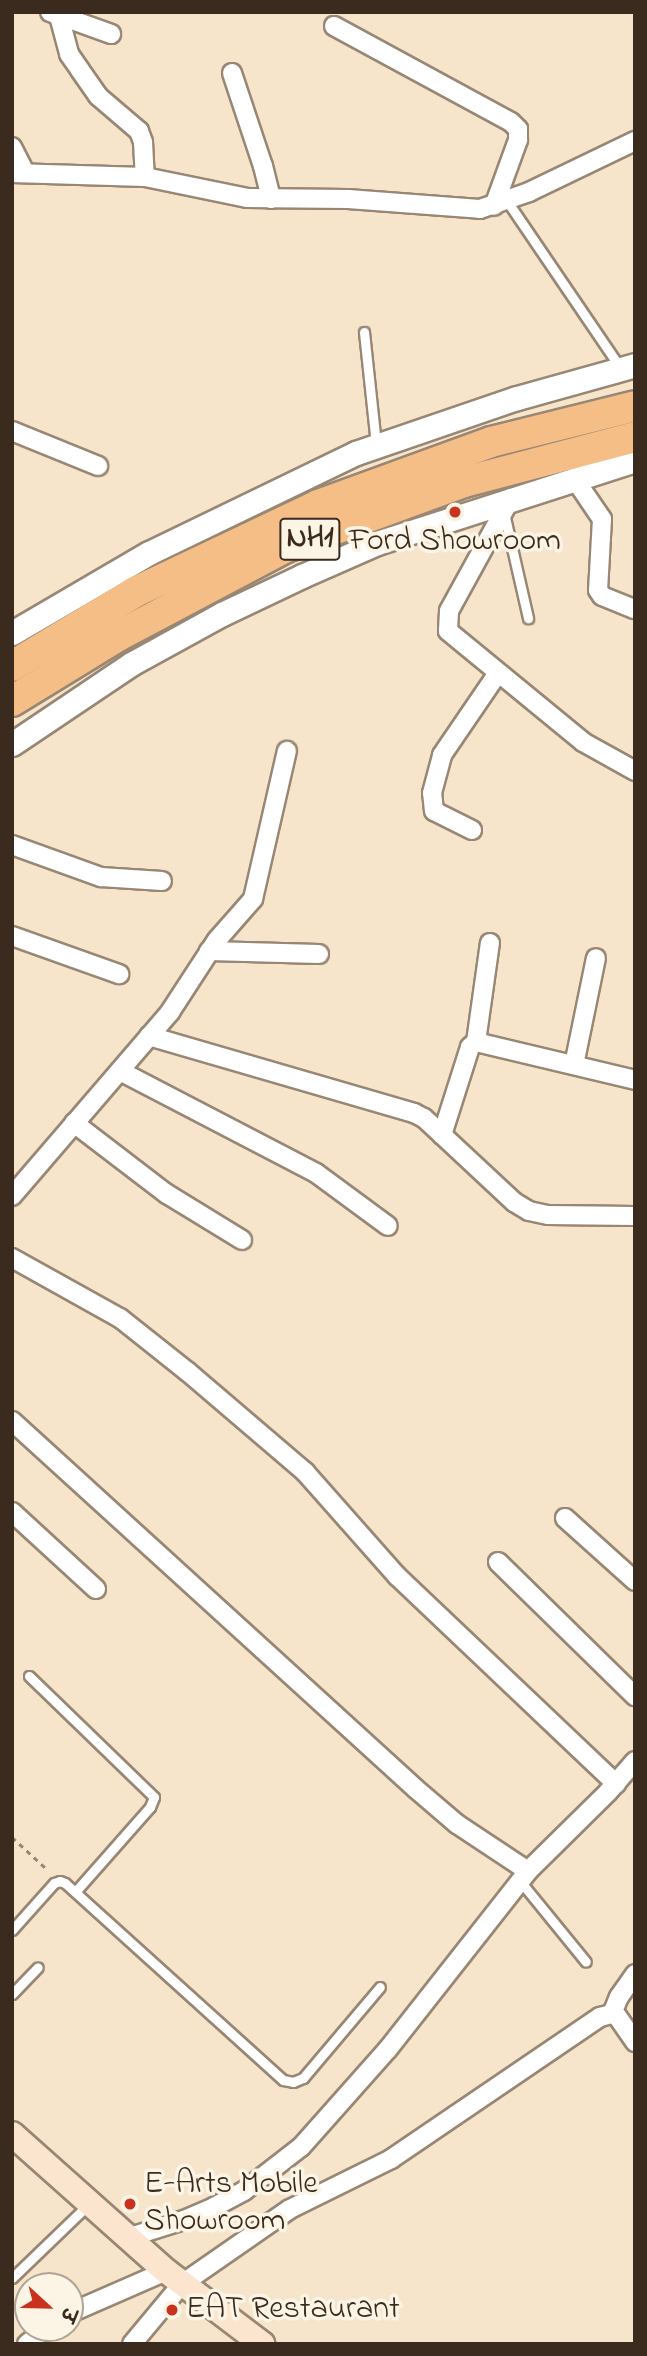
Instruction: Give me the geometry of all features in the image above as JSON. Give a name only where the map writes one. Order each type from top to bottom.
[{"type":"highway","name":"NH1","points":[[12,666],[135,593],[318,505],[491,442],[635,406]]},
{"type":"highway","name":"NH1","points":[[12,702],[118,636],[284,548],[464,482],[635,436]]},
{"type":"main road","points":[[12,2134],[174,2278],[262,2344]]},
{"type":"street","points":[[54,14],[111,34]]},
{"type":"street","points":[[54,14],[69,54],[79,70],[98,96],[139,131],[144,142],[145,177]]},
{"type":"street","points":[[334,26],[511,122],[518,129],[518,140],[500,204]]},
{"type":"street","points":[[232,73],[263,166],[271,199]]},
{"type":"street","points":[[12,147],[19,173],[145,177],[224,196],[348,199],[480,209],[500,204],[635,141]]},
{"type":"street","points":[[12,633],[149,553],[279,489],[376,446],[517,398],[628,367]]},
{"type":"street","points":[[12,431],[98,466]]},
{"type":"street","points":[[12,744],[131,664],[222,614],[377,543],[507,505],[574,478],[635,460]]},
{"type":"street","points":[[574,478],[602,519],[598,590],[602,596],[635,609]]},
{"type":"street","points":[[507,505],[449,611],[448,631],[583,742],[635,771]]},
{"type":"street","points":[[472,830],[434,811],[432,793],[442,755],[498,673]]},
{"type":"street","points":[[12,1196],[183,995],[209,951],[253,899],[287,751]]},
{"type":"street","points":[[12,845],[101,877],[162,881]]},
{"type":"street","points":[[12,936],[119,974]]},
{"type":"street","points":[[442,1135],[470,1047],[476,1042],[489,943]]},
{"type":"street","points":[[209,951],[319,954]]},
{"type":"street","points":[[574,1065],[596,958]]},
{"type":"street","points":[[149,1036],[402,1109],[424,1118],[514,1202],[529,1211],[548,1215],[635,1216]]},
{"type":"street","points":[[476,1042],[635,1080]]},
{"type":"street","points":[[120,1071],[316,1173],[388,1226]]},
{"type":"street","points":[[74,1123],[167,1194],[242,1240]]},
{"type":"street","points":[[12,1258],[120,1318],[198,1380],[305,1472],[397,1576],[616,1784]]},
{"type":"street","points":[[12,1420],[426,1798],[524,1876]]},
{"type":"street","points":[[12,1512],[96,1589]]},
{"type":"street","points":[[565,1518],[635,1581]]},
{"type":"street","points":[[498,1562],[635,1696]]},
{"type":"street","points":[[127,2238],[184,2220],[214,2207],[254,2184],[301,2147],[388,2049],[524,1876],[616,1784],[635,1761]]},
{"type":"street","points":[[612,2014],[619,1997],[635,1974]]},
{"type":"street","points":[[84,2308],[174,2278],[290,2208],[391,2159],[600,2017],[612,2014],[622,2020],[635,2042]]},
{"type":"street","points":[[132,2344],[174,2278]]},
{"type":"lane","points":[[500,204],[628,367]]},
{"type":"lane","points":[[364,332],[376,446]]},
{"type":"lane","points":[[507,505],[528,618]]},
{"type":"lane","points":[[29,1676],[154,1797],[150,1807],[76,1891]]},
{"type":"lane","points":[[524,1876],[586,1962]]},
{"type":"lane","points":[[12,1930],[60,1881],[76,1891],[283,2080],[293,2082],[303,2078],[380,1987]]},
{"type":"lane","points":[[12,1994],[38,1967]]},
{"type":"lane","points":[[12,2278],[89,2203]]},
{"type":"path","points":[[12,1837],[60,1881]]},
{"type":"place","name":"Ford Showroom","points":[[455,512]]},
{"type":"place","name":"E-Arts Mobile Showroom","points":[[130,2204]]},
{"type":"place","name":"EAT Restaurant","points":[[172,2310]]}]
